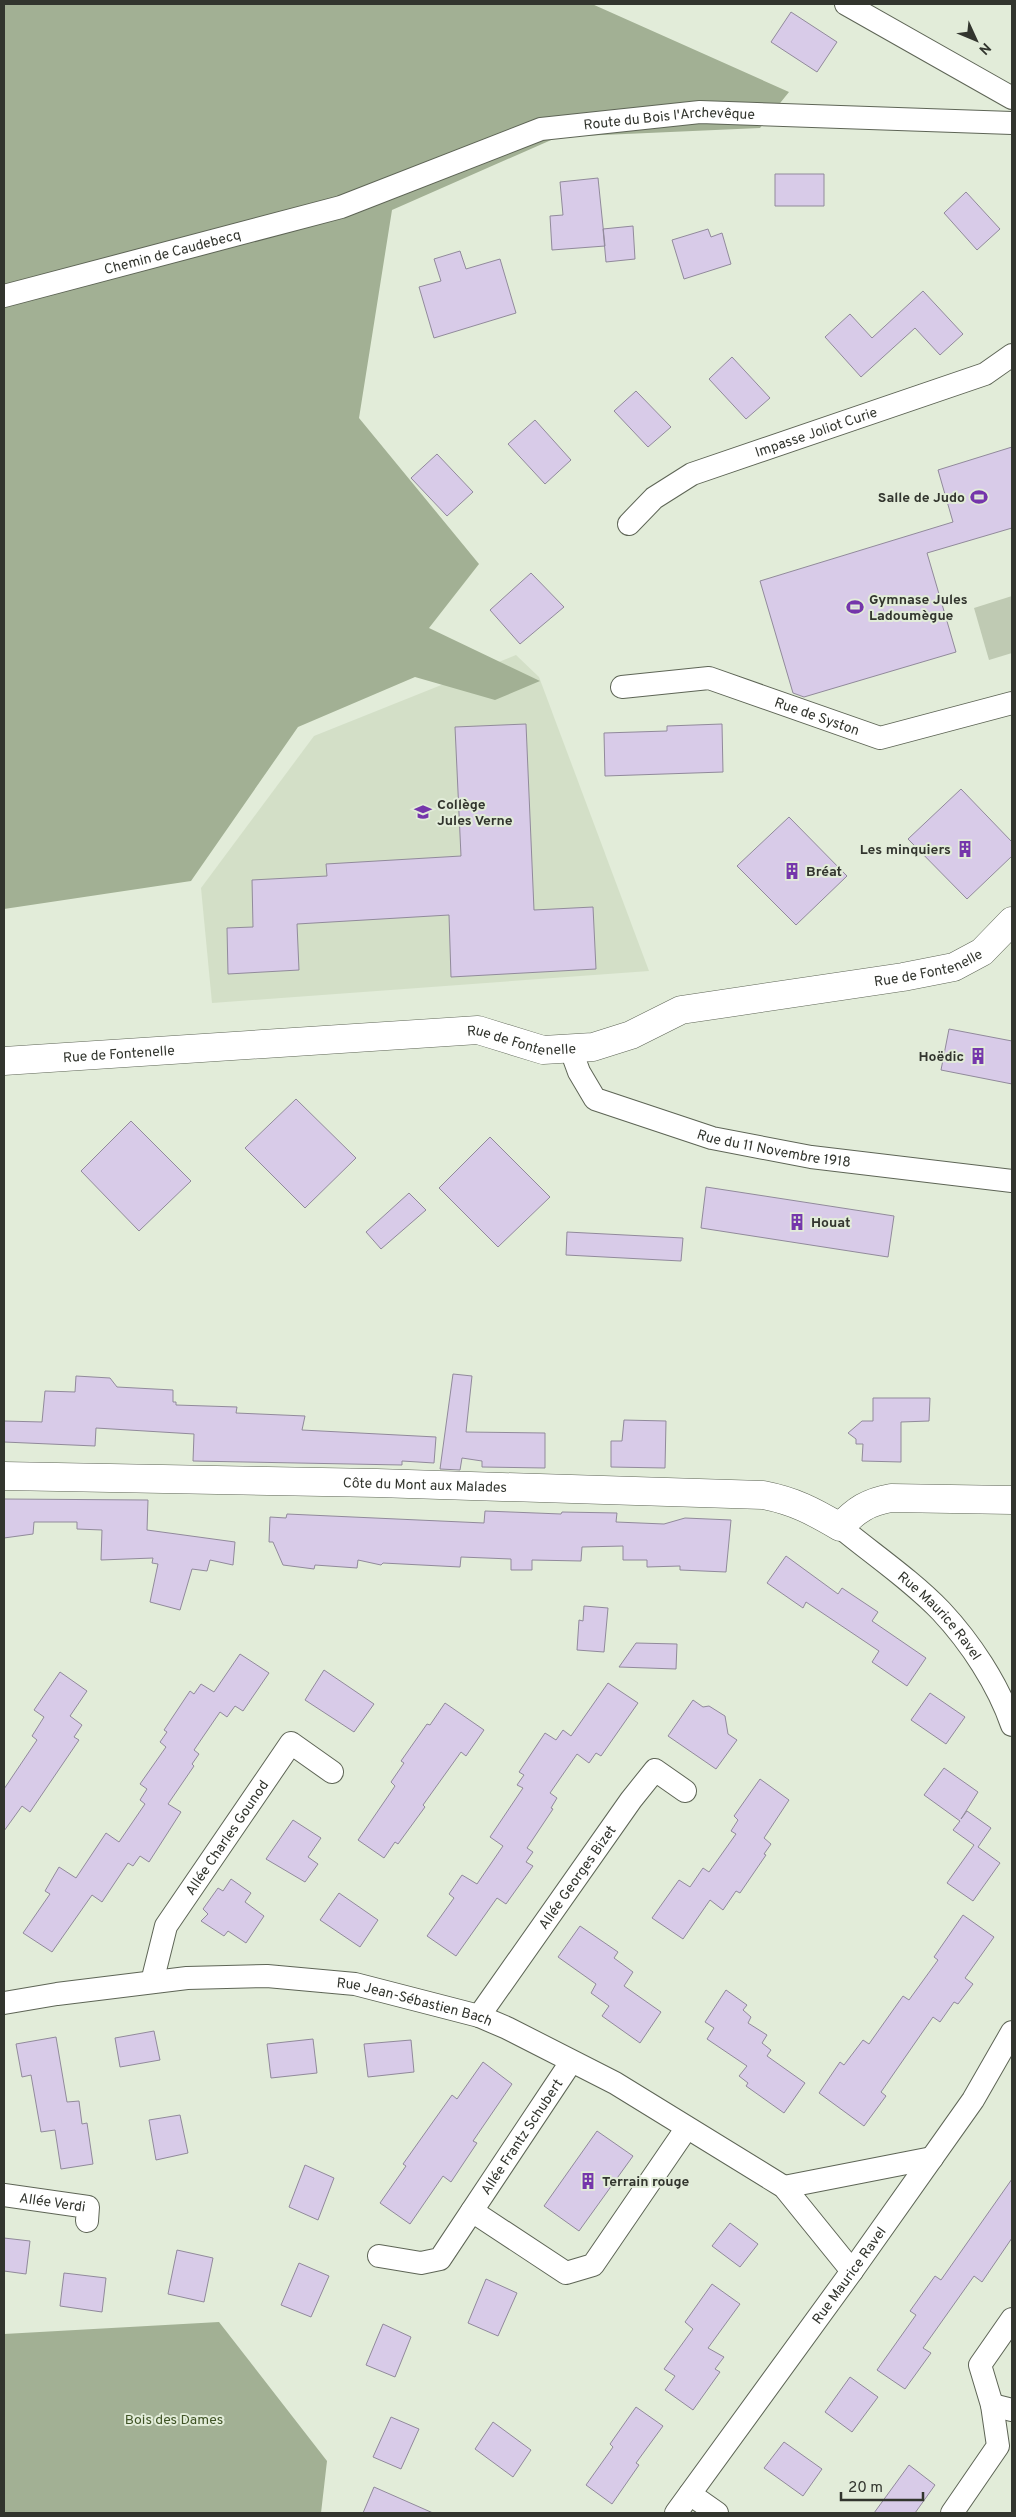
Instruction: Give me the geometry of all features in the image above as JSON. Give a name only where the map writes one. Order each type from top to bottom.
[{"type":"street","points":[[846,4],[1012,98]]},
{"type":"street","name":"Route du Bois l'Archevêque","points":[[341,207],[542,129],[700,112],[1012,123]]},
{"type":"street","name":"Chemin de Caudebecq","points":[[4,296],[341,207]]},
{"type":"street","name":"Impasse Joliot Curie","points":[[629,524],[654,498],[692,474],[985,374],[1012,355]]},
{"type":"street","name":"Rue de Syston","points":[[622,687],[709,678],[880,738],[1012,703]]},
{"type":"street","name":"Rue de Fontenelle","points":[[4,1061],[478,1030],[542,1050],[572,1050],[612,1042],[681,1010],[903,977],[954,967],[982,952],[1012,920]]},
{"type":"street","name":"Rue du 11 Novembre 1918","points":[[572,1050],[579,1072],[595,1099],[712,1138],[811,1157],[1012,1181]]},
{"type":"street","name":"Côte du Mont aux Malades","points":[[4,1476],[397,1484],[763,1495],[790,1501],[813,1510],[840,1527]]},
{"type":"street","points":[[840,1527],[859,1509],[873,1501],[891,1498],[1012,1500]]},
{"type":"street","name":"Rue Maurice Ravel","points":[[840,1527],[899,1574],[941,1611],[965,1641],[988,1676],[1007,1710],[1012,1724]]},
{"type":"street","name":"Allée Charles Gounod","points":[[152,1982],[166,1926],[291,1743],[332,1772]]},
{"type":"street","name":"Allée Georges Bizet","points":[[479,2016],[631,1800],[655,1770],[685,1791]]},
{"type":"street","name":"Rue Jean-Sébastien Bach","points":[[4,2003],[187,1978],[267,1976],[355,1984],[479,2016],[508,2028],[615,2083],[686,2129],[784,2187],[852,2271]]},
{"type":"street","name":"Rue Maurice Ravel","points":[[676,2513],[852,2271],[973,2100],[1012,2032]]},
{"type":"street","name":"Allée Frantz Schubert","points":[[379,2256],[421,2263],[440,2259],[571,2062]]},
{"type":"street","points":[[472,2211],[566,2273],[593,2265],[686,2129]]},
{"type":"street","points":[[784,2187],[932,2158]]},
{"type":"street","name":"Allée Verdi","points":[[4,2195],[88,2207],[87,2221]]},
{"type":"street","points":[[952,2513],[998,2446],[1002,2408],[980,2365],[1012,2319]]},
{"type":"street","points":[[690,2494],[717,2513]]},
{"type":"shaded area","points":[[1012,596],[1012,653],[989,660],[974,608]]},
{"type":"shaded area","name":"Collège Jules Verne","points":[[516,655],[539,677],[649,971],[212,1003],[201,888],[314,736]]},
{"type":"green space","points":[[4,4],[592,4],[789,92],[760,128],[558,137],[392,210],[359,418],[479,564],[429,628],[540,681],[495,700],[415,677],[298,727],[191,881],[4,909]]},
{"type":"green space","name":"Bois des Dames","points":[[219,2322],[327,2461],[321,2513],[4,2513],[4,2334]]},
{"type":"building","points":[[791,12],[837,42],[817,72],[771,42]]},
{"type":"building","points":[[775,174],[824,174],[824,206],[775,206]]},
{"type":"building","points":[[598,178],[605,246],[552,250],[550,216],[563,215],[560,182]]},
{"type":"building","points":[[966,192],[1000,229],[977,250],[944,213]]},
{"type":"building","points":[[633,226],[635,259],[606,262],[603,229]]},
{"type":"building","points":[[708,229],[711,237],[722,233],[731,264],[684,279],[672,240]]},
{"type":"building","points":[[460,251],[466,269],[500,259],[516,313],[434,338],[419,287],[441,281],[434,259]]},
{"type":"building","points":[[923,291],[963,334],[940,355],[915,328],[861,377],[825,337],[850,314],[872,338]]},
{"type":"building","points":[[732,357],[770,398],[746,419],[709,379]]},
{"type":"building","points":[[636,391],[671,427],[648,447],[614,411]]},
{"type":"building","points":[[535,420],[571,460],[545,484],[508,444]]},
{"type":"building","name":"Gymnase Jules Ladoumègue","points":[[1012,447],[1012,528],[927,553],[956,652],[804,697],[793,693],[760,581],[953,522],[938,470]]},
{"type":"building","points":[[437,454],[473,492],[447,516],[411,478]]},
{"type":"building","points":[[531,573],[564,607],[520,644],[490,610]]},
{"type":"building","points":[[526,724],[534,910],[593,907],[596,969],[451,977],[449,915],[297,924],[299,970],[228,974],[227,928],[253,927],[252,880],[327,876],[326,864],[461,856],[455,727]]},
{"type":"building","points":[[722,724],[723,772],[605,776],[604,733],[667,731],[667,726]]},
{"type":"building","name":"Les minquiers","points":[[961,789],[1012,842],[1012,856],[967,899],[908,839]]},
{"type":"building","name":"Bréat","points":[[789,817],[847,876],[796,925],[737,866]]},
{"type":"building","name":"Hoëdic","points":[[949,1029],[1012,1041],[1012,1084],[941,1070]]},
{"type":"building","points":[[296,1099],[356,1158],[305,1208],[245,1148]]},
{"type":"building","points":[[131,1121],[191,1181],[139,1231],[81,1171]]},
{"type":"building","points":[[490,1137],[550,1197],[498,1247],[439,1188]]},
{"type":"building","name":"Houat","points":[[706,1187],[894,1216],[888,1257],[701,1228]]},
{"type":"building","points":[[409,1193],[426,1210],[381,1249],[366,1232]]},
{"type":"building","points":[[567,1232],[683,1238],[681,1261],[566,1255]]},
{"type":"building","points":[[453,1374],[472,1376],[466,1432],[545,1433],[545,1468],[482,1467],[482,1461],[462,1458],[460,1470],[440,1469]]},
{"type":"building","points":[[76,1376],[110,1378],[117,1387],[173,1390],[173,1402],[176,1402],[176,1405],[237,1407],[236,1413],[305,1416],[302,1430],[436,1437],[434,1463],[402,1461],[402,1465],[193,1461],[194,1434],[96,1428],[95,1446],[4,1442],[4,1421],[42,1422],[45,1391],[75,1392]]},
{"type":"building","points":[[873,1398],[930,1398],[929,1421],[901,1422],[901,1462],[862,1461],[863,1444],[856,1444],[856,1439],[848,1433],[862,1421],[873,1421]]},
{"type":"building","points":[[624,1420],[666,1421],[665,1468],[611,1467],[611,1441],[622,1441]]},
{"type":"building","points":[[4,1499],[148,1500],[147,1530],[235,1542],[233,1565],[210,1560],[207,1571],[192,1569],[180,1610],[150,1602],[158,1564],[152,1563],[153,1558],[101,1560],[102,1530],[77,1529],[77,1522],[34,1522],[33,1534],[4,1538]]},
{"type":"building","points":[[485,1511],[561,1514],[562,1512],[617,1513],[616,1522],[664,1524],[685,1518],[731,1520],[726,1572],[680,1570],[680,1566],[647,1567],[647,1560],[623,1560],[623,1546],[582,1547],[581,1561],[532,1560],[532,1570],[511,1570],[511,1559],[461,1557],[460,1567],[383,1563],[381,1565],[358,1560],[357,1568],[315,1565],[314,1569],[283,1565],[273,1542],[269,1542],[270,1517],[286,1518],[287,1514],[484,1523]]},
{"type":"building","points":[[786,1556],[838,1594],[842,1588],[878,1612],[872,1621],[926,1658],[907,1686],[872,1662],[879,1651],[806,1602],[803,1608],[767,1583]]},
{"type":"building","points":[[584,1606],[608,1608],[604,1652],[577,1650],[579,1620],[583,1621]]},
{"type":"building","points":[[636,1643],[677,1644],[676,1669],[619,1667]]},
{"type":"building","points":[[240,1654],[269,1673],[243,1711],[235,1706],[227,1717],[220,1712],[194,1750],[199,1754],[192,1764],[194,1766],[168,1804],[181,1812],[149,1862],[140,1856],[133,1866],[128,1863],[102,1902],[92,1895],[52,1952],[23,1933],[50,1894],[45,1891],[59,1867],[76,1878],[106,1833],[119,1842],[145,1804],[140,1800],[147,1789],[140,1784],[166,1747],[160,1742],[167,1732],[164,1730],[190,1691],[194,1694],[201,1684],[214,1692]]},
{"type":"building","points":[[324,1670],[374,1704],[354,1732],[305,1700]]},
{"type":"building","points":[[60,1672],[87,1691],[70,1716],[82,1725],[74,1737],[79,1740],[30,1812],[22,1806],[4,1831],[4,1789],[37,1740],[32,1736],[44,1717],[34,1710]]},
{"type":"building","points":[[608,1683],[638,1703],[601,1756],[596,1753],[589,1763],[577,1754],[550,1793],[557,1798],[551,1808],[553,1809],[527,1848],[533,1852],[526,1862],[533,1866],[506,1904],[497,1898],[456,1956],[427,1936],[454,1898],[449,1894],[462,1875],[477,1884],[503,1846],[490,1837],[523,1788],[517,1785],[524,1775],[519,1772],[545,1733],[556,1740],[563,1730],[571,1736]]},
{"type":"building","points":[[930,1693],[965,1717],[946,1744],[911,1720]]},
{"type":"building","points":[[693,1700],[703,1707],[709,1706],[725,1716],[728,1734],[737,1740],[716,1769],[668,1736]]},
{"type":"building","points":[[445,1703],[484,1730],[466,1756],[461,1752],[423,1805],[425,1807],[398,1844],[395,1842],[384,1858],[358,1840],[395,1786],[391,1782],[404,1763],[401,1761],[427,1724],[430,1725]]},
{"type":"building","points":[[944,1768],[978,1792],[961,1819],[967,1811],[991,1828],[978,1847],[1000,1863],[973,1901],[947,1883],[974,1845],[953,1830],[960,1821],[924,1795]]},
{"type":"building","points":[[760,1779],[789,1800],[764,1838],[771,1844],[764,1854],[766,1855],[740,1893],[736,1891],[723,1910],[710,1900],[683,1939],[652,1918],[679,1880],[690,1887],[703,1868],[709,1872],[736,1834],[731,1831],[738,1820],[734,1816]]},
{"type":"building","points":[[293,1820],[321,1838],[308,1857],[318,1864],[305,1882],[266,1859]]},
{"type":"building","points":[[231,1879],[251,1893],[245,1902],[264,1916],[246,1943],[228,1931],[224,1936],[201,1921],[208,1914],[203,1909],[218,1888],[223,1891]]},
{"type":"building","points":[[339,1893],[378,1920],[360,1947],[320,1920]]},
{"type":"building","points":[[963,1915],[994,1937],[965,1978],[973,1984],[958,2004],[954,2002],[940,2022],[933,2017],[881,2092],[886,2096],[864,2126],[819,2093],[840,2062],[844,2065],[863,2040],[869,2044],[903,1996],[909,2000],[938,1960],[934,1957]]},
{"type":"building","points":[[580,1926],[618,1952],[614,1958],[633,1972],[624,1986],[661,2012],[640,2043],[602,2016],[609,2006],[591,1993],[596,1984],[558,1957]]},
{"type":"building","points":[[726,1990],[747,2005],[743,2010],[751,2017],[748,2023],[767,2035],[762,2043],[771,2050],[767,2056],[805,2083],[784,2113],[746,2086],[748,2083],[739,2076],[747,2066],[707,2039],[714,2028],[705,2022]]},
{"type":"building","points":[[154,2031],[160,2060],[120,2067],[115,2038]]},
{"type":"building","points":[[56,2037],[67,2102],[79,2101],[82,2124],[87,2123],[93,2164],[61,2169],[55,2130],[41,2132],[31,2075],[22,2077],[16,2044]]},
{"type":"building","points":[[313,2039],[317,2073],[271,2078],[267,2044]]},
{"type":"building","points":[[411,2040],[414,2072],[368,2077],[364,2044]]},
{"type":"building","points":[[483,2062],[512,2084],[473,2141],[477,2143],[451,2182],[443,2176],[410,2224],[380,2203],[406,2166],[403,2164],[452,2095],[457,2099]]},
{"type":"building","points":[[180,2115],[188,2153],[156,2160],[149,2120]]},
{"type":"building","name":"Terrain rouge","points":[[597,2131],[633,2156],[579,2231],[544,2206]]},
{"type":"building","points":[[305,2165],[334,2178],[318,2220],[289,2207]]},
{"type":"building","points":[[1012,2179],[1012,2238],[982,2282],[974,2276],[923,2348],[931,2353],[905,2389],[877,2370],[916,2315],[910,2311],[935,2276],[941,2280]]},
{"type":"building","points":[[730,2223],[758,2244],[740,2267],[712,2246]]},
{"type":"building","points":[[4,2238],[30,2241],[26,2274],[4,2271]]},
{"type":"building","points":[[177,2250],[213,2258],[204,2302],[168,2294]]},
{"type":"building","points":[[299,2263],[329,2276],[311,2317],[281,2305]]},
{"type":"building","points":[[64,2273],[106,2278],[102,2312],[60,2306]]},
{"type":"building","points":[[486,2279],[517,2293],[498,2336],[468,2323]]},
{"type":"building","points":[[712,2284],[740,2304],[708,2348],[724,2357],[715,2369],[720,2372],[693,2410],[665,2390],[675,2376],[664,2369],[693,2329],[685,2322]]},
{"type":"building","points":[[383,2324],[411,2337],[395,2377],[366,2365]]},
{"type":"building","points":[[850,2377],[878,2397],[852,2432],[825,2412]]},
{"type":"building","points":[[636,2407],[663,2426],[636,2463],[639,2465],[612,2504],[586,2485],[613,2447],[610,2444]]},
{"type":"building","points":[[391,2417],[419,2429],[401,2469],[373,2457]]},
{"type":"building","points":[[493,2422],[531,2450],[513,2477],[475,2449]]},
{"type":"building","points":[[784,2442],[822,2469],[803,2496],[764,2468]]},
{"type":"building","points":[[909,2465],[935,2485],[915,2513],[874,2513]]},
{"type":"building","points":[[374,2487],[433,2513],[363,2513]]},
{"type":"place","name":"Salle de Judo","points":[[979,497]]},
{"type":"place","name":"Gymnase Jules Ladoumègue","points":[[855,607]]},
{"type":"place","name":"Collège Jules Verne","points":[[423,812]]},
{"type":"place","name":"Les minquiers","points":[[965,849]]},
{"type":"place","name":"Bréat","points":[[792,871]]},
{"type":"place","name":"Hoëdic","points":[[978,1056]]},
{"type":"place","name":"Houat","points":[[797,1222]]},
{"type":"place","name":"Terrain rouge","points":[[588,2181]]}]
